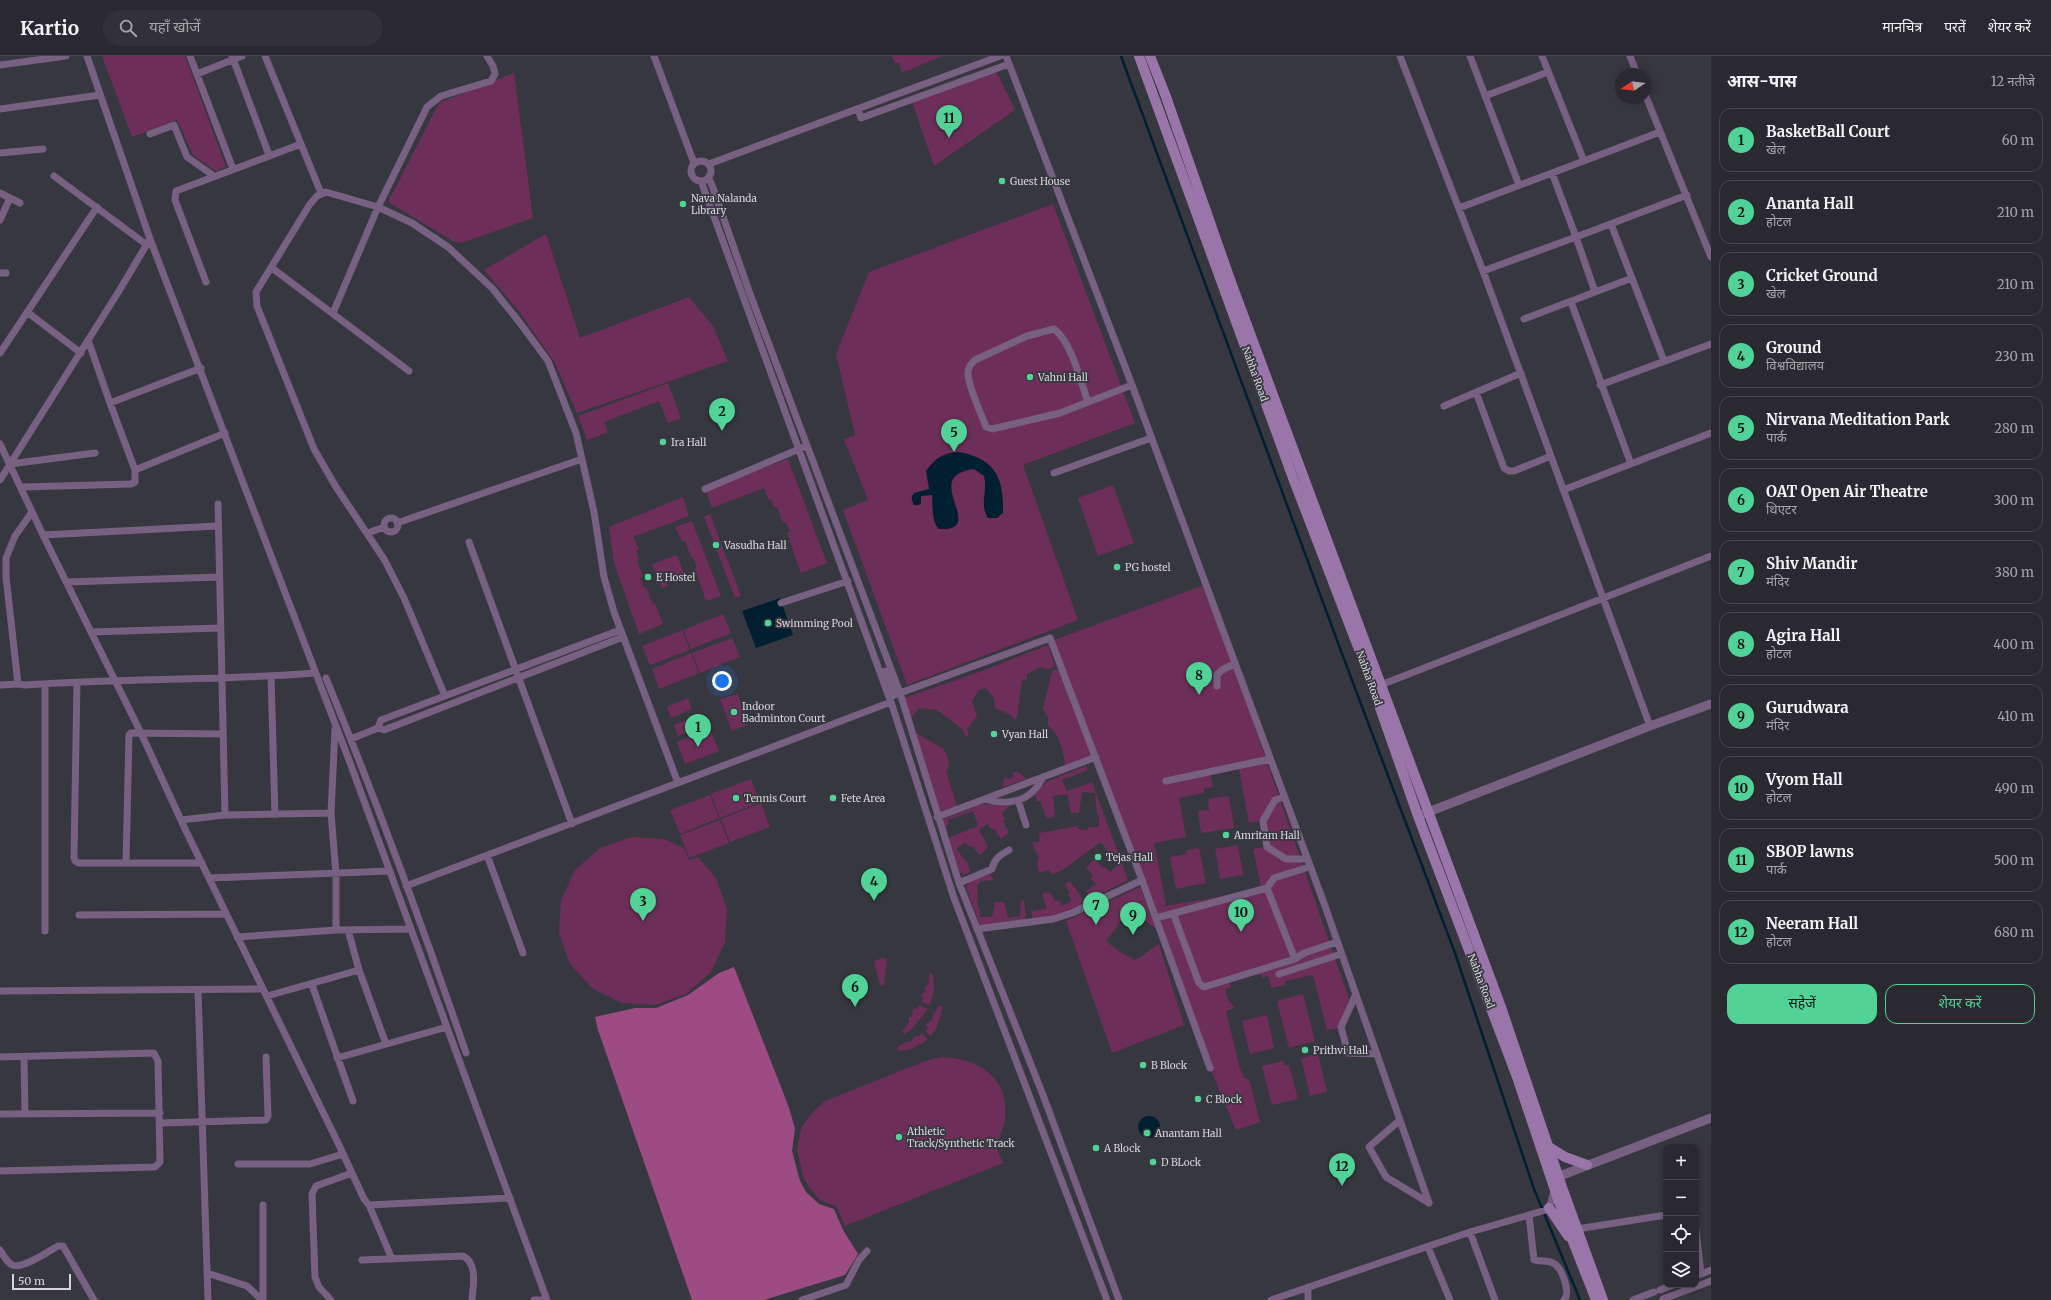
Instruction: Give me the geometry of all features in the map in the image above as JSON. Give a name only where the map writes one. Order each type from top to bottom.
[{"type":"main road","name":"Nabha Road","points":[[1139,56],[1293,478],[1377,686]]},
{"type":"main road","name":"Nabha Road","points":[[1150,56],[1165,94],[1232,285],[1423,814],[1549,1147],[1555,1178]]},
{"type":"main road","name":"Nabha Road","points":[[1504,1028],[1518,1077],[1555,1178],[1572,1239],[1596,1300]]},
{"type":"main road","points":[[1549,1147],[1565,1157],[1587,1165]]},
{"type":"main road","name":"Nabha Road","points":[[1559,1191],[1577,1229],[1603,1300]]},
{"type":"main road","points":[[1545,1210],[1572,1239]]},
{"type":"street","points":[[0,65],[66,56]]},
{"type":"street","points":[[87,56],[149,242],[201,368],[314,673],[336,725],[547,1300],[534,1300]]},
{"type":"street","points":[[190,56],[233,169]]},
{"type":"street","points":[[197,74],[233,58],[242,56]]},
{"type":"street","points":[[265,56],[321,194]]},
{"type":"street","points":[[332,313],[378,208],[427,107],[441,96],[491,81],[495,74],[488,56]]},
{"type":"street","points":[[654,56],[694,163],[691,171],[692,175],[694,178],[705,180]]},
{"type":"street","points":[[709,164],[1000,56]]},
{"type":"street","points":[[1006,56],[1152,438],[1356,994],[1429,1203],[1386,1177],[1369,1147],[1400,1120]]},
{"type":"street","points":[[1400,56],[1483,271],[1650,726]]},
{"type":"street","points":[[1470,56],[1519,185]]},
{"type":"street","points":[[1542,56],[1584,161]]},
{"type":"street","points":[[1630,56],[1635,68]]},
{"type":"street","points":[[233,58],[269,155]]},
{"type":"street","points":[[858,109],[861,118],[1010,64]]},
{"type":"street","points":[[1485,96],[1548,72]]},
{"type":"street","points":[[0,109],[100,95]]},
{"type":"street","points":[[1649,104],[1711,257]]},
{"type":"street","points":[[150,134],[174,125],[186,157],[214,176]]},
{"type":"street","points":[[1459,208],[1660,132]]},
{"type":"street","points":[[206,282],[175,193],[176,191],[301,144]]},
{"type":"street","points":[[0,153],[43,149]]},
{"type":"street","points":[[694,163],[702,160],[709,164],[712,172],[705,180]]},
{"type":"street","points":[[1552,173],[1595,292]]},
{"type":"street","points":[[54,176],[149,242]]},
{"type":"street","points":[[705,180],[804,447],[976,929],[1119,1300]]},
{"type":"street","points":[[445,696],[404,598],[384,558],[336,487],[314,449],[257,306],[256,292],[310,204],[321,194],[326,192],[378,208],[412,223],[448,247],[492,288],[520,322],[548,361],[576,433],[594,512],[604,577],[620,630],[678,783]]},
{"type":"street","points":[[0,193],[20,203]]},
{"type":"street","points":[[1483,271],[1686,195]]},
{"type":"street","points":[[0,220],[10,198]]},
{"type":"street","points":[[0,353],[97,207]]},
{"type":"street","points":[[1611,224],[1664,361]]},
{"type":"street","points":[[0,480],[81,353],[149,242]]},
{"type":"street","points":[[272,268],[409,371]]},
{"type":"street","points":[[1524,319],[1632,278]]},
{"type":"street","points":[[1571,302],[1630,464]]},
{"type":"street","points":[[26,312],[81,353]]},
{"type":"street","points":[[1088,402],[1067,344],[1054,328],[1027,336],[975,360],[969,366],[968,374],[986,427],[992,428],[1060,413],[1132,385]]},
{"type":"street","points":[[22,487],[131,484],[135,482],[135,470],[88,340]]},
{"type":"street","points":[[1600,385],[1711,344]]},
{"type":"street","points":[[110,403],[201,368]]},
{"type":"street","points":[[1444,406],[1520,374]]},
{"type":"street","points":[[1476,392],[1504,468],[1509,471],[1514,471],[1550,456]]},
{"type":"street","points":[[1564,490],[1711,433]]},
{"type":"street","points":[[135,470],[225,434]]},
{"type":"street","points":[[1054,474],[1152,438]]},
{"type":"street","points":[[0,444],[22,487],[43,535],[141,733],[181,820],[364,1199],[369,1205],[392,1259]]},
{"type":"street","points":[[705,488],[804,447]]},
{"type":"street","points":[[804,447],[848,582],[893,697],[936,847],[1107,1300]]},
{"type":"street","points":[[10,464],[95,453]]},
{"type":"street","points":[[368,533],[384,527],[387,531],[392,531],[396,528],[397,523],[582,459]]},
{"type":"street","points":[[218,504],[217,526],[223,677],[225,815]]},
{"type":"street","points":[[18,684],[7,584],[6,558],[15,536],[32,512]]},
{"type":"street","points":[[43,535],[217,526]]},
{"type":"street","points":[[469,542],[514,670],[572,824]]},
{"type":"street","points":[[1377,686],[1711,556]]},
{"type":"street","points":[[67,582],[219,577]]},
{"type":"street","points":[[782,603],[848,582]]},
{"type":"street","points":[[91,632],[220,628]]},
{"type":"street","points":[[378,728],[382,720],[620,630]]},
{"type":"street","points":[[351,739],[378,728],[384,730],[623,637]]},
{"type":"street","points":[[406,886],[572,824],[893,697],[1050,638],[1142,880],[1210,1068]]},
{"type":"street","points":[[1217,686],[1217,675],[1222,670],[1234,664]]},
{"type":"street","points":[[0,685],[271,676],[314,673]]},
{"type":"street","points":[[271,676],[275,815]]},
{"type":"street","points":[[326,678],[368,781],[440,976],[466,1053]]},
{"type":"street","points":[[77,682],[74,859],[79,863],[202,863]]},
{"type":"street","points":[[45,684],[45,931]]},
{"type":"street","points":[[1423,814],[1650,726],[1711,704]]},
{"type":"street","points":[[336,725],[331,813],[336,874],[336,930]]},
{"type":"street","points":[[126,863],[129,735],[131,733],[224,734]]},
{"type":"street","points":[[937,817],[1096,757]]},
{"type":"street","points":[[1166,781],[1270,759]]},
{"type":"street","points":[[985,799],[1005,803],[1018,800],[1039,784],[1043,777]]},
{"type":"street","points":[[1284,797],[1275,800],[1263,821],[1267,847],[1286,859],[1307,859]]},
{"type":"street","points":[[1018,800],[1026,825]]},
{"type":"street","points":[[181,820],[225,815],[331,813]]},
{"type":"street","points":[[959,882],[992,869],[993,863],[997,857],[1009,850]]},
{"type":"street","points":[[487,856],[523,953]]},
{"type":"street","points":[[1156,918],[1267,888],[1274,878],[1309,867]]},
{"type":"street","points":[[209,878],[390,871]]},
{"type":"street","points":[[976,929],[1053,919],[1072,913],[1142,880]]},
{"type":"street","points":[[1267,888],[1295,958]]},
{"type":"street","points":[[79,915],[226,914]]},
{"type":"street","points":[[1173,914],[1199,983],[1204,987],[1295,958],[1337,942]]},
{"type":"street","points":[[237,937],[336,930],[411,929]]},
{"type":"street","points":[[348,930],[359,970],[386,1044]]},
{"type":"street","points":[[973,948],[983,946]]},
{"type":"street","points":[[1279,974],[1341,954]]},
{"type":"street","points":[[267,996],[312,985],[359,970]]},
{"type":"street","points":[[312,985],[352,1100]]},
{"type":"street","points":[[0,991],[263,989]]},
{"type":"street","points":[[198,990],[208,1300]]},
{"type":"street","points":[[1356,994],[1341,1027],[1348,1053],[1377,1054]]},
{"type":"street","points":[[337,1058],[447,1027]]},
{"type":"street","points":[[0,1057],[154,1053],[158,1061],[160,1113],[160,1162],[155,1167],[0,1171]]},
{"type":"street","points":[[24,1057],[25,1114]]},
{"type":"street","points":[[160,1123],[264,1120],[267,1118],[266,1057]]},
{"type":"street","points":[[0,1114],[160,1113]]},
{"type":"street","points":[[1555,1178],[1711,1118]]},
{"type":"street","points":[[238,1164],[310,1164],[343,1154]]},
{"type":"street","points":[[1059,1174],[1070,1170]]},
{"type":"street","points":[[331,1300],[319,1287],[315,1277],[312,1194],[316,1186],[352,1174]]},
{"type":"street","points":[[1271,1300],[1470,1232],[1545,1210],[1551,1198],[1559,1191]]},
{"type":"street","points":[[369,1205],[510,1198]]},
{"type":"street","points":[[262,1206],[263,1300]]},
{"type":"street","points":[[1529,1215],[1534,1260],[1552,1262],[1557,1266],[1567,1292],[1564,1300]]},
{"type":"street","points":[[1577,1229],[1663,1215]]},
{"type":"street","points":[[1470,1232],[1495,1300]]},
{"type":"street","points":[[0,1250],[12,1264],[16,1266],[26,1264],[58,1246],[63,1246],[94,1300]]},
{"type":"street","points":[[1428,1247],[1450,1300]]},
{"type":"street","points":[[802,1300],[846,1285],[859,1260],[867,1251]]},
{"type":"street","points":[[362,1260],[463,1256],[467,1258],[472,1267],[472,1300]]},
{"type":"street","points":[[1699,1275],[1711,1270]]},
{"type":"street","points":[[207,1272],[247,1286],[263,1300]]},
{"type":"street","points":[[1659,1290],[1666,1299],[1711,1281]]},
{"type":"street","points":[[1308,1287],[1308,1300]]},
{"type":"street","points":[[1633,1300],[1665,1288]]},
{"type":"shaded area","points":[[102,56],[185,56],[226,167],[216,171],[193,155],[177,120],[132,137]]},
{"type":"shaded area","points":[[892,56],[942,56],[902,73],[899,63],[895,63]]},
{"type":"shaded area","points":[[996,71],[1015,110],[934,166],[912,102]]},
{"type":"shaded area","points":[[514,73],[533,218],[461,243],[453,241],[388,202],[439,103]]},
{"type":"shaded area","points":[[1053,204],[1135,423],[1023,465],[1078,620],[907,685],[843,510],[868,500],[844,439],[855,435],[836,354],[869,272]]},
{"type":"shaded area","points":[[546,234],[580,338],[689,297],[713,326],[728,361],[577,413],[555,363],[518,310],[484,270]]},
{"type":"shaded area","points":[[668,383],[681,418],[668,423],[659,401],[604,422],[608,432],[587,440],[578,416]]},
{"type":"shaded area","points":[[788,459],[827,563],[801,573],[787,533],[790,532],[786,522],[783,523],[777,507],[774,507],[771,499],[769,500],[764,488],[712,508],[706,490]]},
{"type":"shaded area","points":[[1113,485],[1134,543],[1098,556],[1078,498]]},
{"type":"shaded area","points":[[683,497],[689,516],[633,537],[639,549],[636,550],[639,559],[637,560],[643,576],[640,577],[653,604],[655,603],[663,624],[639,634],[614,563],[609,527]]},
{"type":"shaded area","points":[[710,514],[741,596],[735,598],[704,517]]},
{"type":"shaded area","points":[[692,521],[721,596],[706,601],[695,569],[697,568],[693,557],[691,557],[685,541],[682,541],[675,527]]},
{"type":"shaded area","points":[[677,555],[686,579],[680,581],[679,578],[667,583],[668,586],[662,588],[652,564]]},
{"type":"shaded area","points":[[1202,586],[1223,635],[1349,999],[1338,1028],[1327,1030],[1313,975],[1285,981],[1285,985],[1271,988],[1268,976],[1262,978],[1261,974],[1229,981],[1231,987],[1225,989],[1228,1000],[1235,1008],[1226,1011],[1240,1069],[1245,1079],[1249,1079],[1260,1122],[1236,1130],[1210,1068],[1156,908],[1054,640]],"holes":[[[1238,765],[1249,823],[1262,821],[1267,847],[1253,849],[1261,886],[1258,890],[1160,907],[1166,905],[1154,843],[1186,837],[1179,798],[1204,793],[1204,788],[1213,787],[1209,770]]]},
{"type":"shaded area","points":[[723,614],[731,633],[691,649],[683,630]]},
{"type":"shaded area","points":[[682,630],[690,650],[650,665],[642,646]]},
{"type":"shaded area","points":[[732,638],[740,657],[700,673],[692,653]]},
{"type":"shaded area","points":[[1048,645],[1055,666],[1048,670],[1041,667],[1027,674],[1027,681],[1022,680],[1017,717],[1014,720],[1011,715],[995,708],[994,698],[986,688],[979,690],[972,701],[977,716],[967,729],[969,736],[966,737],[963,730],[937,710],[919,708],[911,718],[904,698],[982,671]]},
{"type":"shaded area","points":[[691,653],[699,673],[659,689],[652,669]]},
{"type":"shaded area","points":[[1058,669],[1092,755],[1065,765],[1060,743],[1055,733],[1048,726],[1048,717],[1043,709],[1052,671]]},
{"type":"shaded area","name":"Indoor Badminton Court","points":[[738,694],[747,725],[732,731],[720,699]]},
{"type":"shaded area","points":[[688,698],[692,709],[671,718],[667,707]]},
{"type":"shaded area","points":[[696,716],[700,727],[678,736],[674,725]]},
{"type":"shaded area","points":[[710,729],[719,751],[685,764],[677,742]]},
{"type":"shaded area","points":[[915,732],[943,749],[946,754],[949,760],[949,766],[946,771],[957,806],[940,812]]},
{"type":"shaded area","points":[[1086,766],[1088,770],[1062,780],[1067,791],[1092,782],[1128,880],[1092,898],[1086,891],[1096,884],[1091,879],[1093,876],[1086,867],[1095,859],[1103,868],[1105,867],[1110,872],[1118,865],[1101,842],[1061,871],[1051,875],[1049,870],[1039,873],[1037,863],[1039,858],[1032,843],[1040,841],[1039,833],[1078,826],[1078,829],[1088,830],[1089,827],[1099,827],[1099,815],[1097,814],[1095,793],[1082,792],[1079,813],[1071,813],[1067,794],[1053,796],[1055,816],[1047,819],[1040,801],[1037,801],[1035,794],[1046,782]]},
{"type":"shaded area","points":[[1013,772],[1018,772],[1027,779],[1002,787],[1005,775],[1007,779],[1014,777]]},
{"type":"shaded area","name":"Tennis Court","points":[[751,779],[760,802],[720,818],[711,794]]},
{"type":"shaded area","name":"Tennis Court","points":[[710,795],[719,818],[680,834],[670,810]]},
{"type":"shaded area","points":[[1229,796],[1234,828],[1201,833],[1198,811],[1209,810],[1208,799]]},
{"type":"shaded area","name":"Tennis Court","points":[[761,803],[770,827],[730,842],[721,819]]},
{"type":"shaded area","points":[[982,804],[1011,805],[1002,813],[1005,820],[1003,821],[1009,833],[1001,839],[994,829],[992,830],[987,824],[979,830],[988,847],[980,855],[972,846],[970,847],[965,842],[956,849],[969,865],[968,867],[971,871],[963,875],[960,872],[948,838],[978,826],[973,811],[948,820],[946,828],[944,827],[943,821],[944,819]]},
{"type":"shaded area","name":"Tennis Court","points":[[720,820],[729,843],[689,858],[680,835]]},
{"type":"shaded area","points":[[631,837],[664,839],[684,848],[689,860],[698,857],[716,878],[727,909],[725,942],[711,972],[686,994],[655,1005],[622,1003],[593,989],[570,964],[559,933],[561,900],[575,870],[600,848]]},
{"type":"shaded area","points":[[1238,845],[1243,875],[1220,879],[1215,849]]},
{"type":"shaded area","points":[[1199,848],[1206,883],[1176,889],[1170,857],[1187,854],[1186,850]]},
{"type":"shaded area","points":[[990,874],[994,880],[981,881],[977,885],[978,909],[980,909],[980,917],[992,917],[995,902],[1004,902],[1008,918],[1020,916],[1021,901],[1024,900],[1026,920],[980,925],[966,887],[970,881]]},
{"type":"shaded area","points":[[1070,881],[1085,902],[1081,907],[1076,911],[1062,916],[1033,920],[1031,911],[1047,909],[1042,894],[1050,892],[1055,901],[1060,901],[1062,906],[1070,902],[1071,899],[1068,894],[1070,893],[1065,884]]},
{"type":"shaded area","points":[[1140,887],[1156,929],[1130,909],[1106,941],[1120,952],[1135,960],[1159,944],[1184,1025],[1112,1053],[1066,921]]},
{"type":"shaded area","points":[[882,958],[887,959],[884,986],[880,985],[874,961]]},
{"type":"shaded area","points":[[734,967],[788,1105],[795,1128],[792,1151],[800,1181],[806,1192],[819,1204],[834,1209],[843,1230],[858,1254],[845,1275],[764,1300],[692,1300],[598,1030],[595,1017],[635,1008],[656,1008],[688,995],[719,973]]},
{"type":"shaded area","points":[[929,973],[933,974],[934,991],[930,1005],[921,1002],[924,998],[920,996],[926,991],[924,989],[929,982]]},
{"type":"shaded area","points":[[1303,994],[1315,1041],[1289,1048],[1277,1001]]},
{"type":"shaded area","points":[[919,1005],[928,1009],[912,1029],[905,1034],[902,1032],[909,1022],[909,1017],[912,1017],[913,1008],[917,1009]]},
{"type":"shaded area","points":[[939,1006],[943,1007],[936,1029],[931,1036],[925,1031],[929,1028],[925,1025],[933,1019],[932,1017]]},
{"type":"shaded area","points":[[1267,1015],[1274,1048],[1250,1054],[1242,1021]]},
{"type":"shaded area","points":[[922,1033],[928,1040],[911,1049],[899,1051],[897,1047],[909,1041],[910,1042],[916,1035],[918,1037]]},
{"type":"shaded area","points":[[1318,1054],[1327,1092],[1310,1096],[1301,1058]]},
{"type":"shaded area","name":"Athletic Track/Synthetic Track","points":[[941,1057],[968,1062],[979,1066],[989,1073],[997,1082],[1002,1092],[1005,1105],[1005,1120],[995,1146],[1003,1163],[845,1226],[836,1206],[820,1200],[810,1189],[803,1176],[797,1149],[801,1129],[810,1115],[825,1101],[925,1061]]},
{"type":"shaded area","points":[[1284,1061],[1285,1066],[1289,1065],[1298,1099],[1272,1105],[1262,1066]]},
{"type":"water","points":[[959,452],[981,459],[995,472],[1002,489],[1003,513],[997,518],[988,518],[984,508],[984,476],[974,469],[959,474],[952,482],[952,492],[958,513],[958,521],[953,527],[939,529],[936,526],[934,518],[932,495],[921,496],[921,503],[919,505],[914,505],[912,497],[914,493],[929,489],[926,471],[936,460],[944,455]]},
{"type":"water","name":"Swimming Pool","points":[[780,598],[793,635],[756,648],[742,611]]},
{"type":"water","points":[[1145,1116],[1153,1116],[1160,1123],[1160,1131],[1153,1138],[1145,1138],[1138,1131],[1138,1123]]},
{"type":"waterway","points":[[1121,56],[1341,651],[1455,953],[1534,1189],[1580,1300]]},
{"type":"place","name":"SBOP lawns","points":[[949,138]]},
{"type":"place","name":"Guest House","points":[[1002,181]]},
{"type":"place","name":"Nava Nalanda Library","points":[[683,204]]},
{"type":"place","name":"Vahni Hall","points":[[1030,377]]},
{"type":"place","name":"Ananta Hall","points":[[722,431]]},
{"type":"place","name":"Ira Hall","points":[[663,442]]},
{"type":"place","name":"Nirvana Meditation Park","points":[[954,452]]},
{"type":"place","name":"Vasudha Hall","points":[[716,545]]},
{"type":"place","name":"PG hostel","points":[[1117,567]]},
{"type":"place","name":"E Hostel","points":[[648,577]]},
{"type":"place","name":"Swimming Pool","points":[[768,623]]},
{"type":"place","name":"Agira Hall","points":[[1199,695]]},
{"type":"place","name":"Indoor Badminton Court","points":[[734,712]]},
{"type":"place","name":"Vyan Hall","points":[[994,734]]},
{"type":"place","name":"BasketBall Court","points":[[698,747]]},
{"type":"place","name":"Tennis Court","points":[[736,798]]},
{"type":"place","name":"Fete Area","points":[[833,798]]},
{"type":"place","name":"Amritam Hall","points":[[1226,835]]},
{"type":"place","name":"Tejas Hall","points":[[1098,857]]},
{"type":"place","name":"Ground","points":[[874,901]]},
{"type":"place","name":"Cricket Ground","points":[[643,921]]},
{"type":"place","name":"Shiv Mandir","points":[[1096,925]]},
{"type":"place","name":"Vyom Hall","points":[[1241,932]]},
{"type":"place","name":"Gurudwara","points":[[1133,935]]},
{"type":"place","name":"OAT Open Air Theatre","points":[[855,1007]]},
{"type":"place","name":"Prithvi Hall","points":[[1305,1050]]},
{"type":"place","name":"B Block","points":[[1143,1065]]},
{"type":"place","name":"C Block","points":[[1198,1099]]},
{"type":"place","name":"Anantam Hall","points":[[1147,1133]]},
{"type":"place","name":"Athletic Track/Synthetic Track","points":[[899,1137]]},
{"type":"place","name":"A Block","points":[[1096,1148]]},
{"type":"place","name":"D BLock","points":[[1153,1162]]},
{"type":"place","name":"Neeram Hall","points":[[1342,1186]]}]
